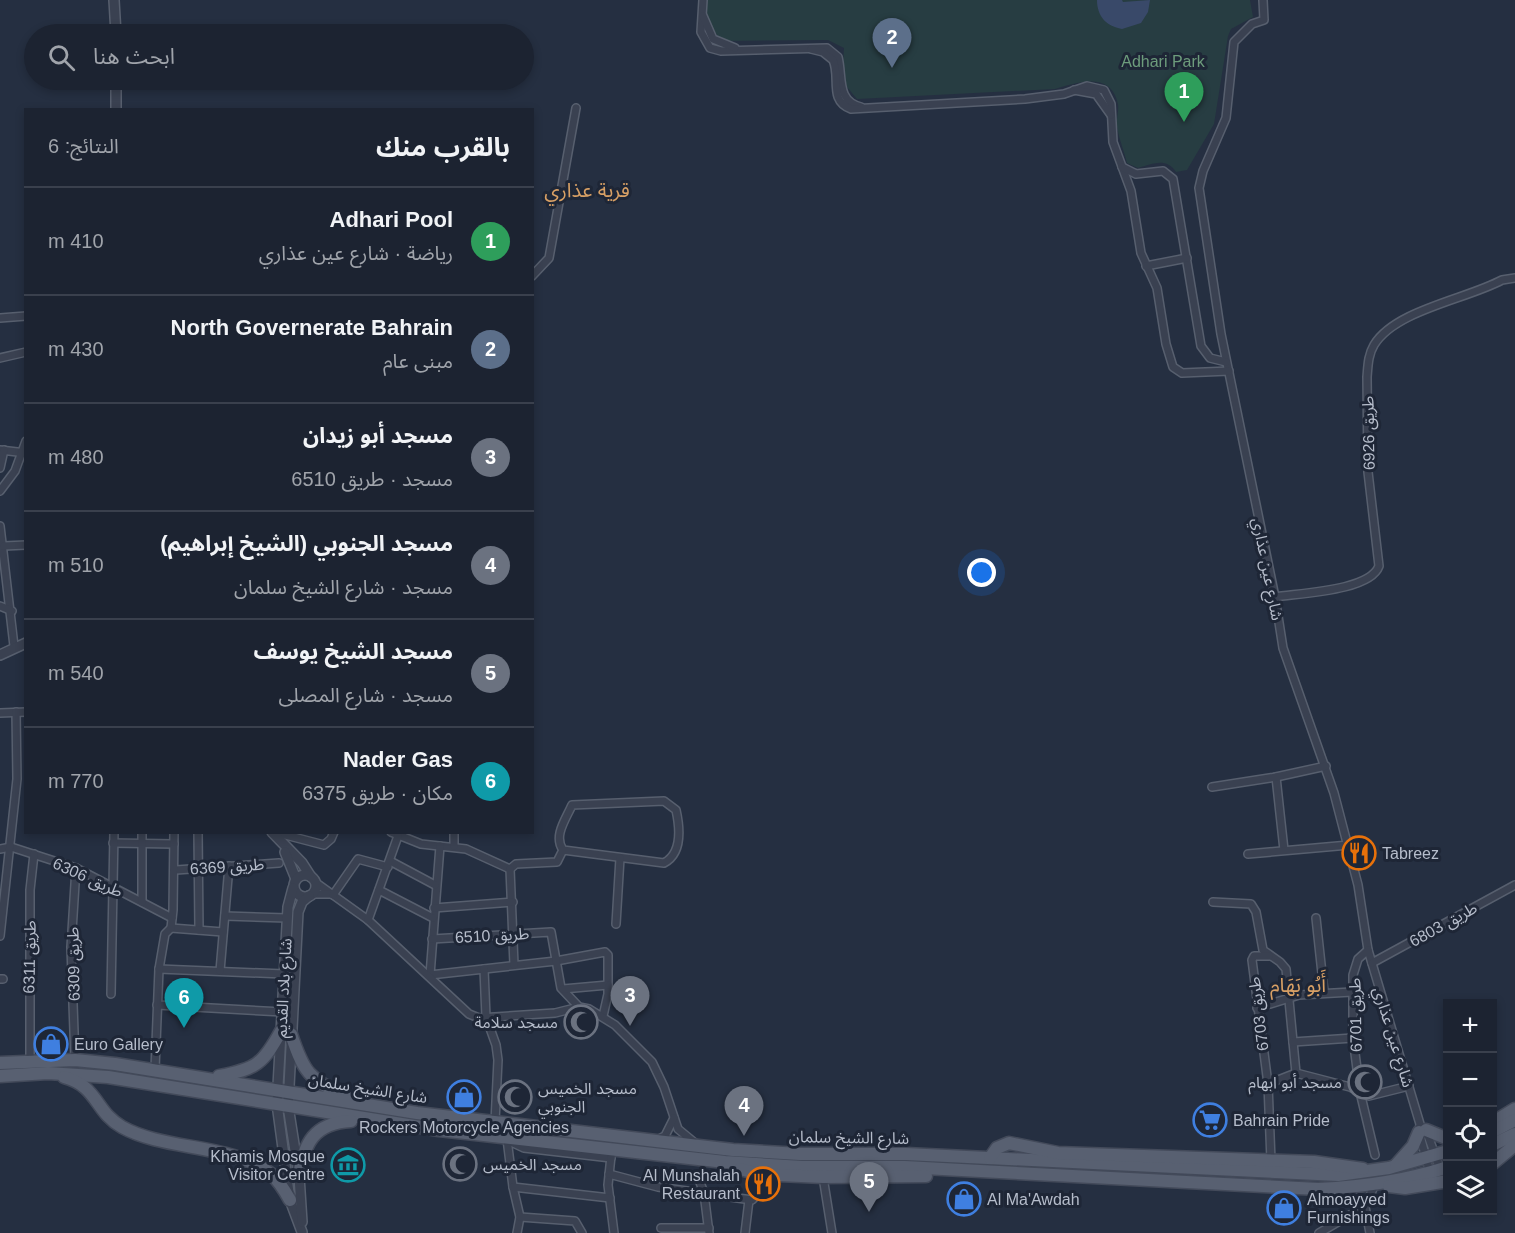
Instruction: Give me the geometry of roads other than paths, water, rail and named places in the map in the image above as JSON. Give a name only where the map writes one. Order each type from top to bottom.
[{"type":"main road","points":[[211,1078],[244,1071],[259,1065],[286,1033],[302,1067],[317,1081],[356,1103]]},
{"type":"main road","name":"شارع الشيخ سلمان","points":[[0,1063],[75,1060],[155,1069],[356,1103],[495,1122],[700,1147],[800,1154],[906,1154],[1271,1174],[1338,1175],[1376,1171],[1436,1155]]},
{"type":"main road","name":"شارع الشيخ سلمان","points":[[0,1076],[48,1073],[108,1077],[368,1119],[611,1154],[725,1162],[1007,1172],[1339,1188],[1376,1184],[1439,1170]]},
{"type":"main road","points":[[48,1073],[84,1085],[91,1090],[104,1112],[122,1128],[223,1154],[262,1168],[273,1175],[290,1200]]},
{"type":"main road","points":[[1497,1120],[1515,1109]]},
{"type":"main road","points":[[299,1176],[302,1154],[319,1131],[332,1123],[368,1119]]},
{"type":"main road","points":[[1497,1129],[1515,1120]]},
{"type":"main road","points":[[1395,1166],[1409,1151],[1422,1128],[1443,1137]]},
{"type":"main road","points":[[1497,1143],[1515,1134]]},
{"type":"main road","points":[[990,1158],[997,1148],[1009,1143],[1058,1153],[1328,1163],[1376,1171]]},
{"type":"main road","points":[[1496,1161],[1515,1145]]},
{"type":"main road","points":[[725,1162],[757,1173],[824,1177],[897,1175],[984,1179],[1007,1172]]},
{"type":"main road","points":[[1376,1184],[1405,1188],[1443,1182]]},
{"type":"street","points":[[114,0],[116,22]]},
{"type":"street","points":[[116,22],[118,0]]},
{"type":"street","points":[[703,0],[701,32],[707,45],[721,51],[811,49],[830,57],[838,77],[837,97],[841,103],[851,109],[1025,99],[1074,90],[1096,94],[1111,115],[1112,136],[1119,164],[1131,191],[1146,266],[1157,288],[1166,344],[1173,367],[1182,373],[1228,371]]},
{"type":"street","name":"شارع عين عذاري","points":[[1263,0],[1265,19],[1252,24],[1234,42],[1226,118],[1203,171],[1199,188],[1226,362],[1288,666],[1326,766],[1349,845],[1368,950],[1422,1128],[1436,1155],[1439,1170]]},
{"type":"street","points":[[116,90],[116,108]]},
{"type":"street","points":[[534,274],[549,258],[576,108]]},
{"type":"street","points":[[1119,164],[1130,172],[1139,174],[1163,171],[1173,179],[1201,346],[1210,358],[1226,362]]},
{"type":"street","points":[[1131,191],[1133,181],[1139,174]]},
{"type":"street","points":[[1146,266],[1187,258]]},
{"type":"street","name":"طريق 6926","points":[[1275,597],[1359,584],[1377,573],[1379,566],[1368,472],[1367,377],[1368,361],[1378,340],[1406,319],[1502,280],[1515,278]]},
{"type":"street","points":[[0,318],[24,316]]},
{"type":"street","points":[[0,358],[24,352]]},
{"type":"street","points":[[0,468],[2,450],[24,452],[15,471],[3,480],[0,491]]},
{"type":"street","points":[[0,526],[12,611],[14,646]]},
{"type":"street","points":[[2,545],[24,545]]},
{"type":"street","points":[[0,606],[12,611]]},
{"type":"street","points":[[0,654],[14,646],[24,644]]},
{"type":"street","points":[[0,936],[16,779],[16,712]]},
{"type":"street","points":[[0,713],[24,712]]},
{"type":"street","points":[[1212,787],[1326,766]]},
{"type":"street","points":[[1276,777],[1284,850]]},
{"type":"street","points":[[16,779],[24,779]]},
{"type":"street","points":[[664,801],[672,805],[677,816],[679,835],[677,851],[673,858],[664,863],[563,850],[560,845],[560,829],[573,805],[664,801]]},
{"type":"street","points":[[111,994],[114,834]]},
{"type":"street","points":[[142,834],[142,902]]},
{"type":"street","points":[[155,1069],[159,969],[165,934],[171,928],[176,870],[174,834]]},
{"type":"street","points":[[198,834],[199,930]]},
{"type":"street","points":[[273,834],[288,857],[299,896],[333,895]]},
{"type":"street","points":[[274,834],[302,863],[313,880]]},
{"type":"street","points":[[280,834],[324,845],[333,834]]},
{"type":"street","points":[[368,920],[389,864],[394,834],[440,846],[466,849],[510,869]]},
{"type":"street","points":[[453,846],[454,834]]},
{"type":"street","points":[[113,843],[174,844]]},
{"type":"street","points":[[1248,854],[1349,845]]},
{"type":"street","name":"طريق 6510","points":[[430,975],[435,885],[440,846]]},
{"type":"street","name":"طريق 6306","points":[[0,849],[10,847],[76,868],[172,918]]},
{"type":"street","points":[[510,869],[516,864],[556,862],[563,850]]},
{"type":"street","name":"طريق 6311","points":[[30,1061],[30,890],[34,854]]},
{"type":"street","points":[[616,924],[620,858]]},
{"type":"street","points":[[333,895],[356,861],[361,859],[389,864],[435,885]]},
{"type":"street","name":"طريق 6369","points":[[176,870],[279,863]]},
{"type":"street","points":[[220,971],[229,866]]},
{"type":"street","name":"طريق 6309","points":[[75,1060],[71,947],[76,868]]},
{"type":"street","points":[[510,869],[514,965]]},
{"type":"street","points":[[295,884],[303,875],[368,920],[430,975],[464,1011],[483,1017],[555,1012],[579,1007]]},
{"type":"street","name":"شارع بلاد القديم","points":[[282,1105],[286,1033],[298,912],[302,902],[311,895],[313,880]]},
{"type":"street","name":"شارع بلاد القديم","points":[[286,1033],[283,1011],[287,918],[295,884]]},
{"type":"street","name":"طريق 6803","points":[[1372,963],[1515,885]]},
{"type":"street","points":[[380,890],[433,918]]},
{"type":"street","name":"طريق 6510","points":[[434,908],[513,902]]},
{"type":"street","points":[[1213,902],[1251,903],[1256,912],[1263,950],[1286,969],[1296,1073]]},
{"type":"street","points":[[225,916],[287,918]]},
{"type":"street","points":[[1316,918],[1324,992]]},
{"type":"street","points":[[171,928],[223,932]]},
{"type":"street","name":"طريق 6510","points":[[432,939],[514,932],[551,932],[554,935],[556,961]]},
{"type":"street","name":"طريق 6701","points":[[1368,950],[1355,965],[1352,992],[1353,1038],[1360,1092],[1375,1155]]},
{"type":"street","points":[[430,975],[607,953],[608,985],[603,1016]]},
{"type":"street","name":"طريق 6703","points":[[1269,956],[1256,955],[1252,958],[1268,1084],[1271,1161]]},
{"type":"street","points":[[556,961],[563,989],[579,1007],[603,1016],[633,1041],[652,1062],[682,1135],[700,1147]]},
{"type":"street","points":[[159,969],[284,974]]},
{"type":"street","points":[[484,969],[483,1017],[496,1045],[498,1060],[495,1122]]},
{"type":"street","points":[[563,989],[608,985]]},
{"type":"street","points":[[1257,1008],[1288,998],[1324,992],[1352,992]]},
{"type":"street","points":[[157,1005],[283,1011]]},
{"type":"street","points":[[1293,1042],[1353,1038]]},
{"type":"street","points":[[1268,1084],[1296,1073],[1369,1096],[1409,1086]]},
{"type":"street","points":[[282,1105],[299,1176],[302,1232]]},
{"type":"street","points":[[282,1105],[290,1200],[302,1232]]},
{"type":"street","points":[[655,1142],[665,1136],[674,1118]]},
{"type":"street","points":[[507,1139],[513,1187],[520,1217],[517,1233]]},
{"type":"street","points":[[611,1154],[609,1174],[614,1233]]},
{"type":"street","points":[[609,1174],[658,1186],[749,1200],[756,1198],[757,1173]]},
{"type":"street","points":[[661,1228],[709,1231],[704,1193],[698,1177]]},
{"type":"street","points":[[824,1177],[832,1233]]},
{"type":"street","points":[[1319,1233],[1365,1209],[1376,1184]]},
{"type":"street","points":[[513,1187],[610,1197]]},
{"type":"street","points":[[1339,1188],[1353,1195],[1365,1209],[1370,1233]]},
{"type":"street","points":[[745,1233],[749,1200]]},
{"type":"street","points":[[520,1217],[575,1221],[582,1233]]},
{"type":"water","points":[[1097,0],[1122,0],[1123,2],[1150,0],[1148,12],[1141,23],[1122,29],[1107,23],[1099,11]]},
{"type":"place","name":"North Governerate Bahrain","points":[[892,68]]},
{"type":"place","name":"Adhari Pool","points":[[1184,122]]},
{"type":"place","name":"Tabreez","points":[[1359,853]]},
{"type":"place","name":"مسجد سلامة","points":[[581,1022]]},
{"type":"place","name":"مسجد أبو زيدان","points":[[630,1026]]},
{"type":"place","name":"Nader Gas","points":[[184,1028]]},
{"type":"place","name":"Euro Gallery","points":[[51,1044]]},
{"type":"place","name":"مسجد أبو ابهام","points":[[1365,1082]]},
{"type":"place","name":"Rockers Motorcycle Agencies","points":[[464,1097]]},
{"type":"place","name":"مسجد الخميس الجنوبي","points":[[515,1097]]},
{"type":"place","name":"Bahrain Pride","points":[[1210,1120]]},
{"type":"place","name":"مسجد الجنوبي (الشيخ إبراهيم)","points":[[744,1136]]},
{"type":"place","name":"مسجد الخميس","points":[[460,1164]]},
{"type":"place","name":"Khamis Mosque Visitor Centre","points":[[348,1165]]},
{"type":"place","name":"Al Munshalah Restaurant","points":[[763,1184]]},
{"type":"place","name":"Al Ma'Awdah","points":[[964,1199]]},
{"type":"place","name":"Almoayyed Furnishings","points":[[1284,1208]]},
{"type":"place","name":"مسجد الشيخ يوسف","points":[[869,1212]]},
{"type":"district","name":"قرية عذاري","points":[[587,190]]},
{"type":"district","name":"أَبُو بَهَام","points":[[1298,985]]},
{"type":"park label","name":"Adhari Park","points":[[1163,61]]}]
